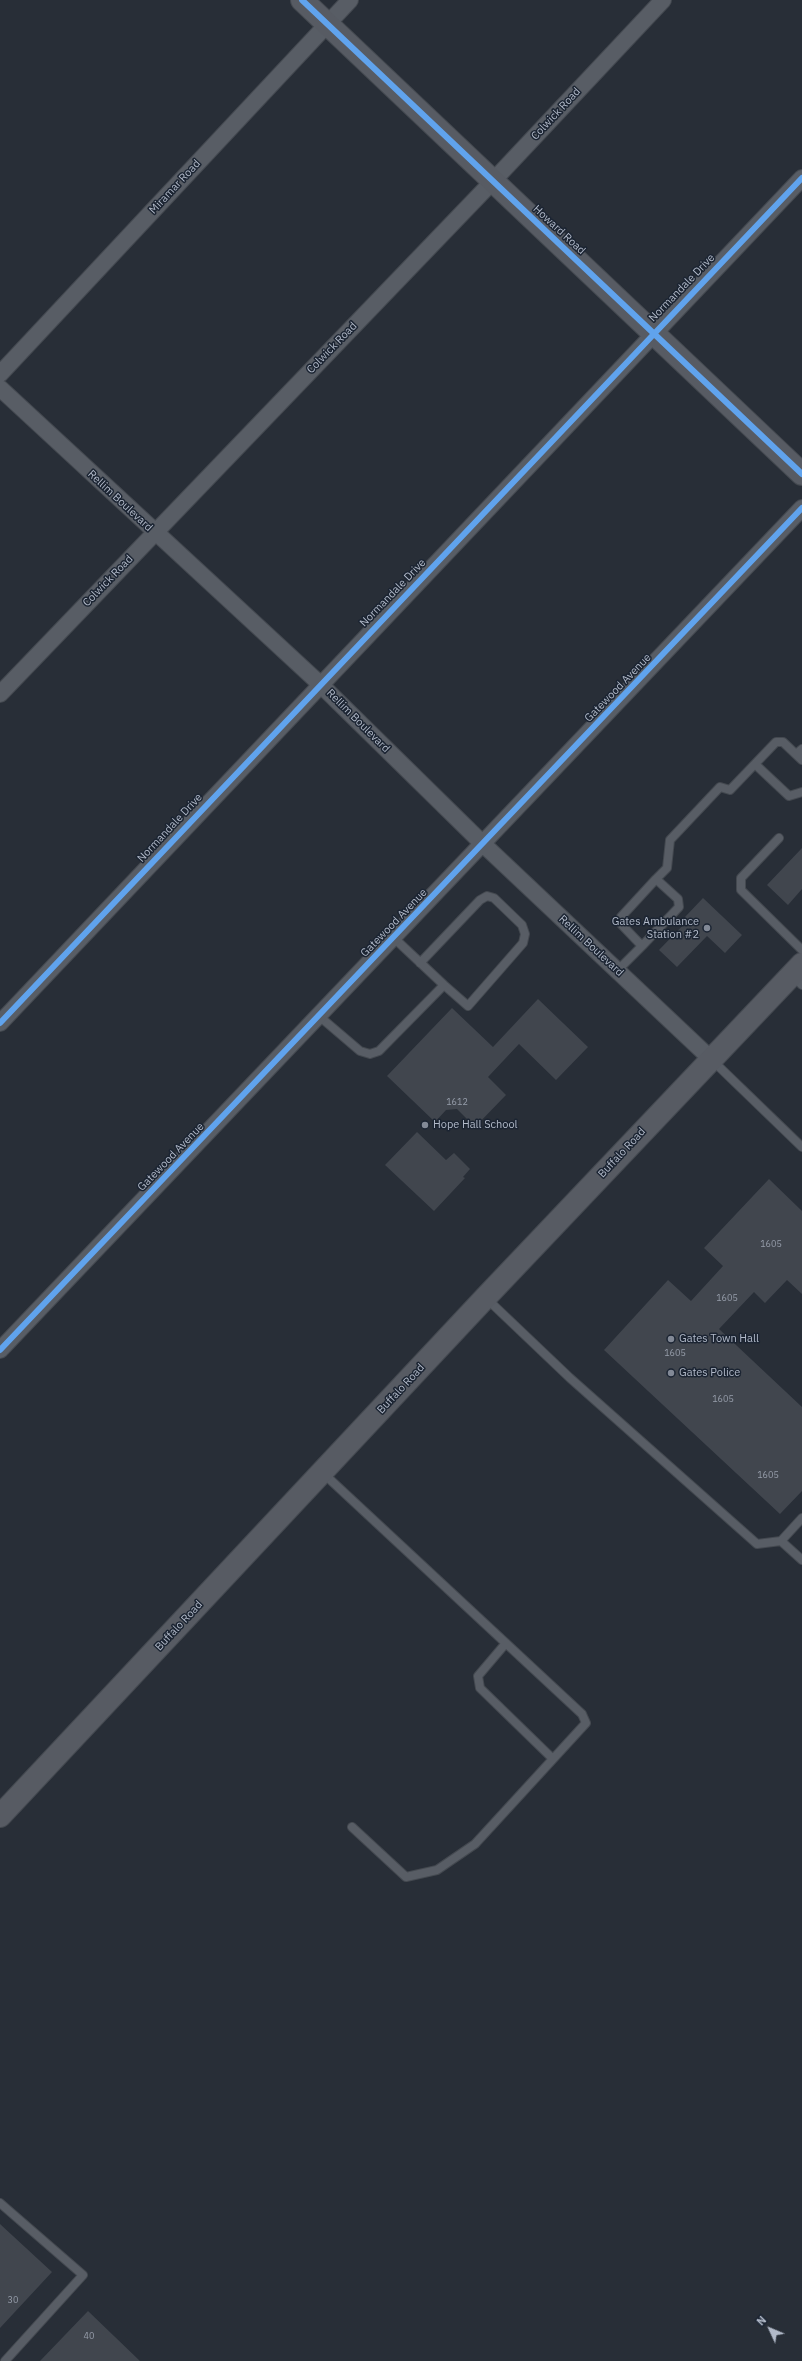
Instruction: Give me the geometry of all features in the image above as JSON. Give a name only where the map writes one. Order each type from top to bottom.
[{"type":"main road","name":"Howard Road","points":[[302,0],[802,474]]},
{"type":"main road","name":"Buffalo Road","points":[[0,1816],[711,1059],[798,974]]},
{"type":"street","name":"Miramar Road","points":[[0,374],[350,0]]},
{"type":"street","name":"Colwick Road","points":[[0,694],[493,181],[663,0]]},
{"type":"street","name":"Normandale Drive","points":[[0,1023],[653,333],[802,178]]},
{"type":"street","name":"Rellim Boulevard","points":[[0,388],[154,533],[320,684],[483,844],[711,1059]]},
{"type":"street","name":"Gatewood Avenue","points":[[0,1350],[802,508]]},
{"type":"lane","points":[[642,946],[621,924],[621,917],[667,868],[670,840],[720,787],[730,790],[776,742],[782,742],[800,754]]},
{"type":"lane","points":[[756,764],[789,796],[802,792]]},
{"type":"lane","points":[[779,838],[741,878],[741,890],[802,950]]},
{"type":"lane","points":[[617,971],[679,906],[678,899],[656,879]]},
{"type":"lane","points":[[394,938],[420,963],[468,1006],[523,943],[525,934],[522,925],[494,898],[487,896],[480,900],[420,963]]},
{"type":"lane","points":[[319,1016],[360,1051],[370,1054],[379,1051],[444,985]]},
{"type":"lane","points":[[711,1059],[802,1147]]},
{"type":"lane","points":[[485,1298],[570,1378],[757,1544],[781,1541],[802,1518]]},
{"type":"lane","points":[[323,1473],[582,1714],[586,1723],[475,1844],[437,1870],[406,1877],[352,1828]]},
{"type":"lane","points":[[781,1541],[802,1560]]},
{"type":"lane","points":[[506,1643],[478,1676],[480,1688],[553,1759]]},
{"type":"lane","points":[[0,2203],[83,2275],[5,2361]]},
{"type":"building","points":[[802,848],[802,889],[788,905],[767,885]]},
{"type":"building","name":"Gates Ambulance Station #2","points":[[703,898],[742,935],[725,953],[707,936],[677,967],[659,950],[688,920],[685,917]]},
{"type":"building","points":[[538,999],[588,1047],[556,1080],[519,1044],[488,1077],[506,1095],[475,1127],[457,1109],[446,1110],[435,1122],[387,1076],[452,1008],[493,1047]]},
{"type":"building","points":[[417,1132],[446,1160],[454,1153],[470,1169],[463,1177],[465,1178],[434,1211],[385,1165]]},
{"type":"building","name":"Gates Town Hall","points":[[769,1179],[802,1211],[802,1294],[787,1280],[765,1303],[754,1292],[719,1329],[802,1407],[802,1491],[780,1514],[604,1350],[668,1280],[691,1301],[723,1266],[704,1248]]},
{"type":"building","points":[[0,2224],[52,2272],[0,2328]]},
{"type":"building","points":[[88,2311],[140,2361],[40,2361]]},
{"type":"cycle path","points":[[302,0],[802,474]]},
{"type":"cycle path","points":[[0,1023],[802,178]]},
{"type":"cycle path","points":[[0,1350],[802,508]]},
{"type":"place","name":"Gates Ambulance Station #2","points":[[707,928]]},
{"type":"place","name":"Hope Hall School","points":[[425,1125]]},
{"type":"place","name":"Gates Town Hall","points":[[671,1339]]},
{"type":"place","name":"Gates Police","points":[[671,1373]]}]
